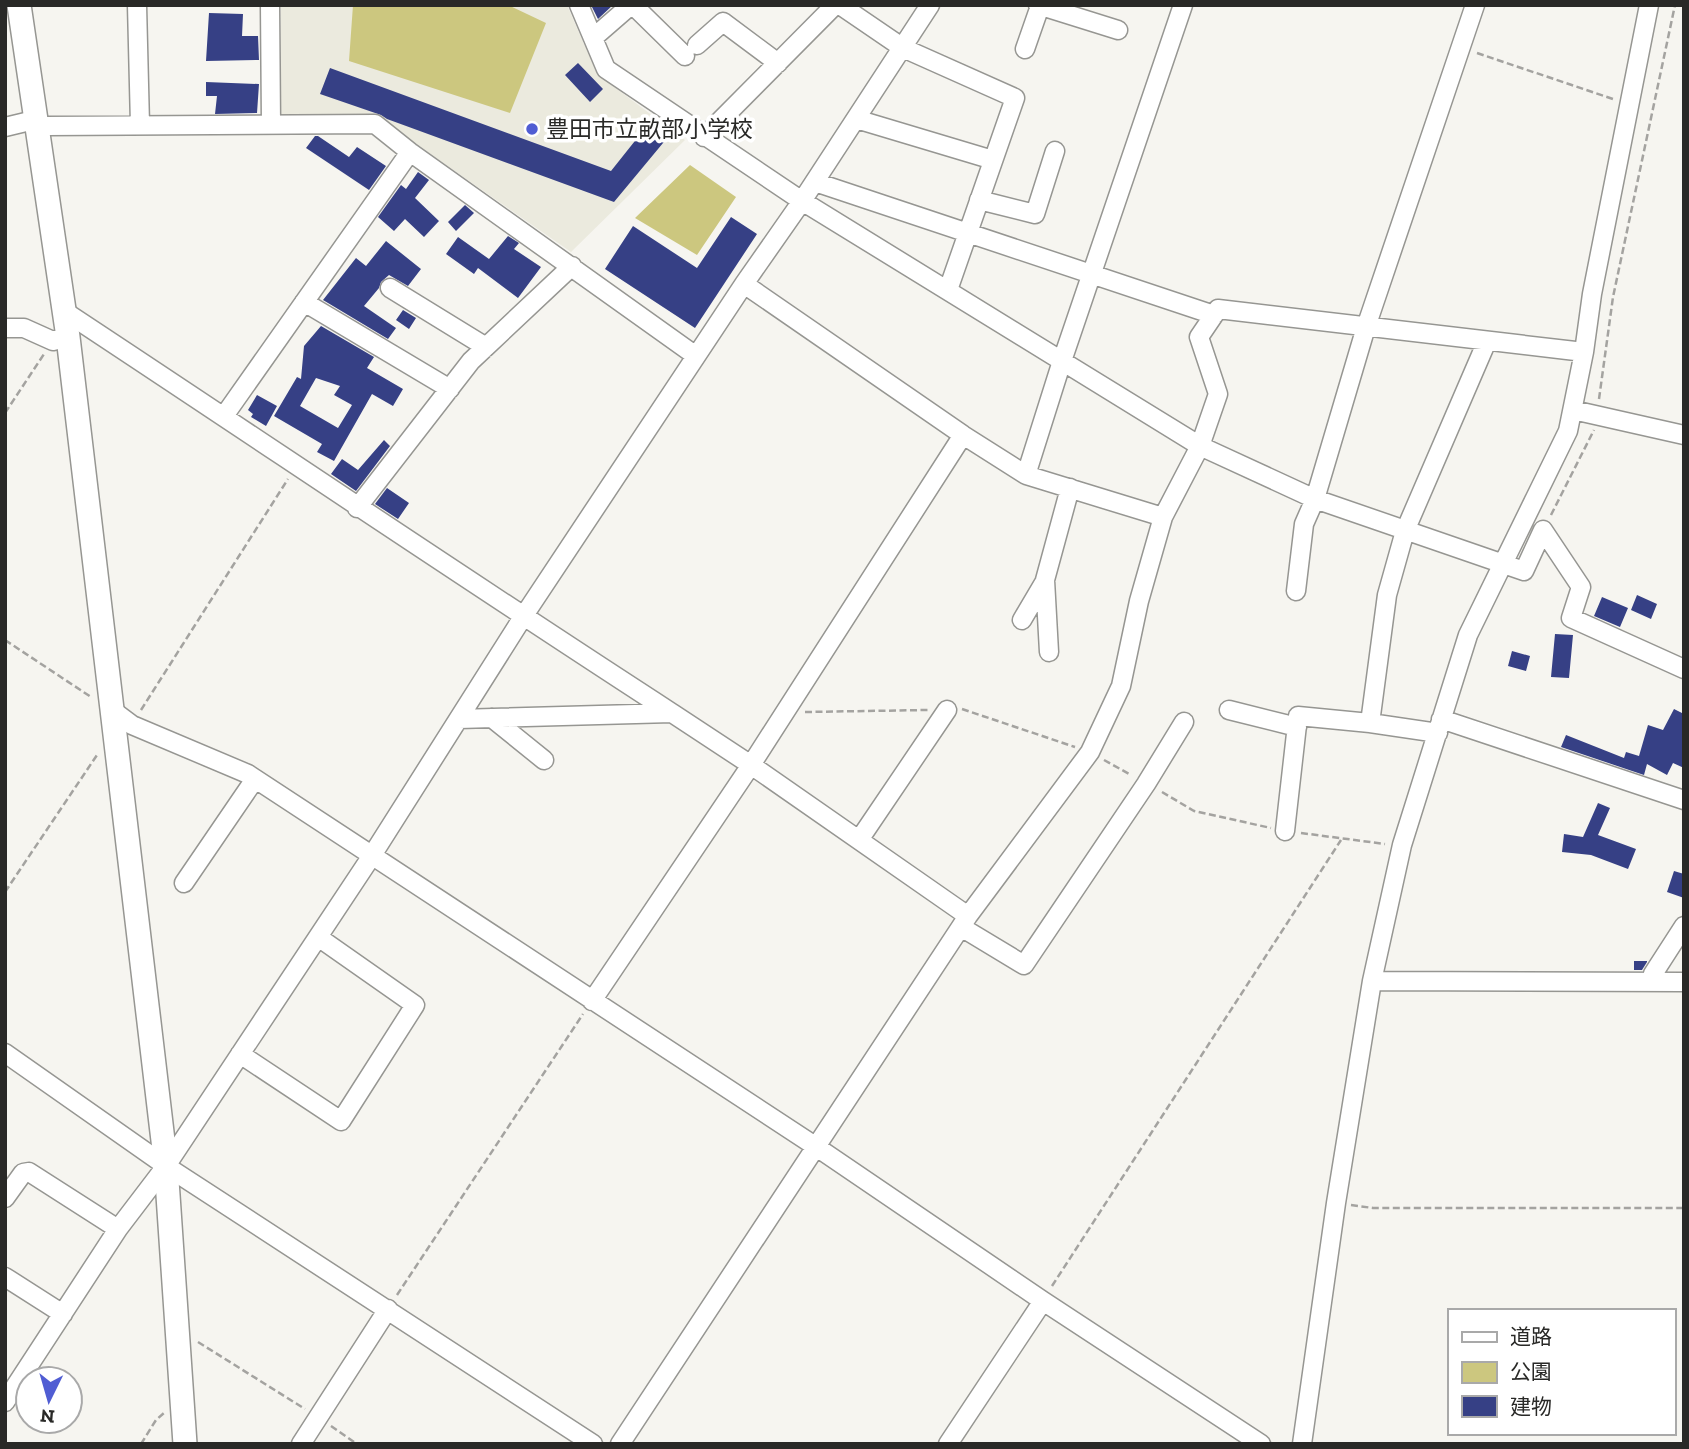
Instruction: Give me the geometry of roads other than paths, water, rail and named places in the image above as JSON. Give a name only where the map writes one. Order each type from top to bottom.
[{"type":"street","points":[[136,5],[140,125]]},
{"type":"street","points":[[270,5],[271,124]]},
{"type":"street","points":[[579,5],[606,69],[802,201],[1200,446],[1315,499],[1524,571],[1543,530],[1581,587],[1572,618],[1684,669]]},
{"type":"street","points":[[593,38],[632,5],[691,51],[723,22],[778,63]]},
{"type":"street","points":[[705,137],[837,5],[902,48],[1015,98],[948,290]]},
{"type":"street","points":[[5,1402],[118,1229],[166,1166],[371,857],[523,617],[744,284],[815,182],[930,5]]},
{"type":"street","points":[[1026,475],[1183,5]]},
{"type":"street","points":[[1296,591],[1304,524],[1315,499],[1366,327],[1475,5]]},
{"type":"street","points":[[1303,1444],[1336,1203],[1373,981],[1402,845],[1468,635],[1568,431],[1649,5]]},
{"type":"street","points":[[1025,49],[1045,6],[1118,30]]},
{"type":"street","points":[[15,16],[36,123],[64,312],[60,339],[116,742],[166,1166],[185,1444]]},
{"type":"street","points":[[856,119],[993,160]]},
{"type":"street","points":[[5,127],[30,121],[46,126],[375,124],[410,152],[696,356]]},
{"type":"street","points":[[979,200],[1035,214],[1055,151]]},
{"type":"street","points":[[224,416],[410,152]]},
{"type":"street","points":[[815,182],[1213,315]]},
{"type":"street","points":[[358,508],[471,361],[572,266]]},
{"type":"street","points":[[744,284],[963,435],[1026,475],[1163,517]]},
{"type":"street","points":[[390,288],[486,347]]},
{"type":"street","points":[[304,302],[450,389]]},
{"type":"street","points":[[620,1444],[965,922],[1090,752],[1121,686],[1139,601],[1163,517],[1200,446],[1218,394],[1199,337],[1218,309],[1584,352]]},
{"type":"street","points":[[64,312],[751,765],[859,840],[1024,965],[1146,784],[1184,722]]},
{"type":"street","points":[[5,328],[24,328],[60,339]]},
{"type":"street","points":[[1370,723],[1388,595],[1405,531],[1487,341]]},
{"type":"street","points":[[1573,411],[1684,435]]},
{"type":"street","points":[[592,1000],[751,765],[963,435]]},
{"type":"street","points":[[1021,620],[1045,580],[1070,488]]},
{"type":"street","points":[[1045,580],[1049,652]]},
{"type":"street","points":[[111,710],[132,724],[254,779],[815,1146],[1043,1301],[1261,1444]]},
{"type":"street","points":[[859,840],[947,710]]},
{"type":"street","points":[[1229,710],[1297,727]]},
{"type":"street","points":[[459,719],[672,713]]},
{"type":"street","points":[[1285,831],[1298,716],[1439,726],[1684,800]]},
{"type":"street","points":[[492,718],[544,760]]},
{"type":"street","points":[[184,883],[254,779]]},
{"type":"street","points":[[1652,982],[1653,974],[1684,926]]},
{"type":"street","points":[[240,1054],[341,1121],[415,1005],[318,937]]},
{"type":"street","points":[[1373,981],[1684,982]]},
{"type":"street","points":[[5,1054],[166,1166],[593,1444]]},
{"type":"street","points":[[5,1198],[23,1173],[29,1172],[118,1229]]},
{"type":"street","points":[[5,1277],[63,1314]]},
{"type":"street","points":[[948,1444],[1043,1301]]},
{"type":"street","points":[[301,1444],[388,1309]]},
{"type":"place","name":"豊田市立畝部小学校","points":[[532,129]]}]
